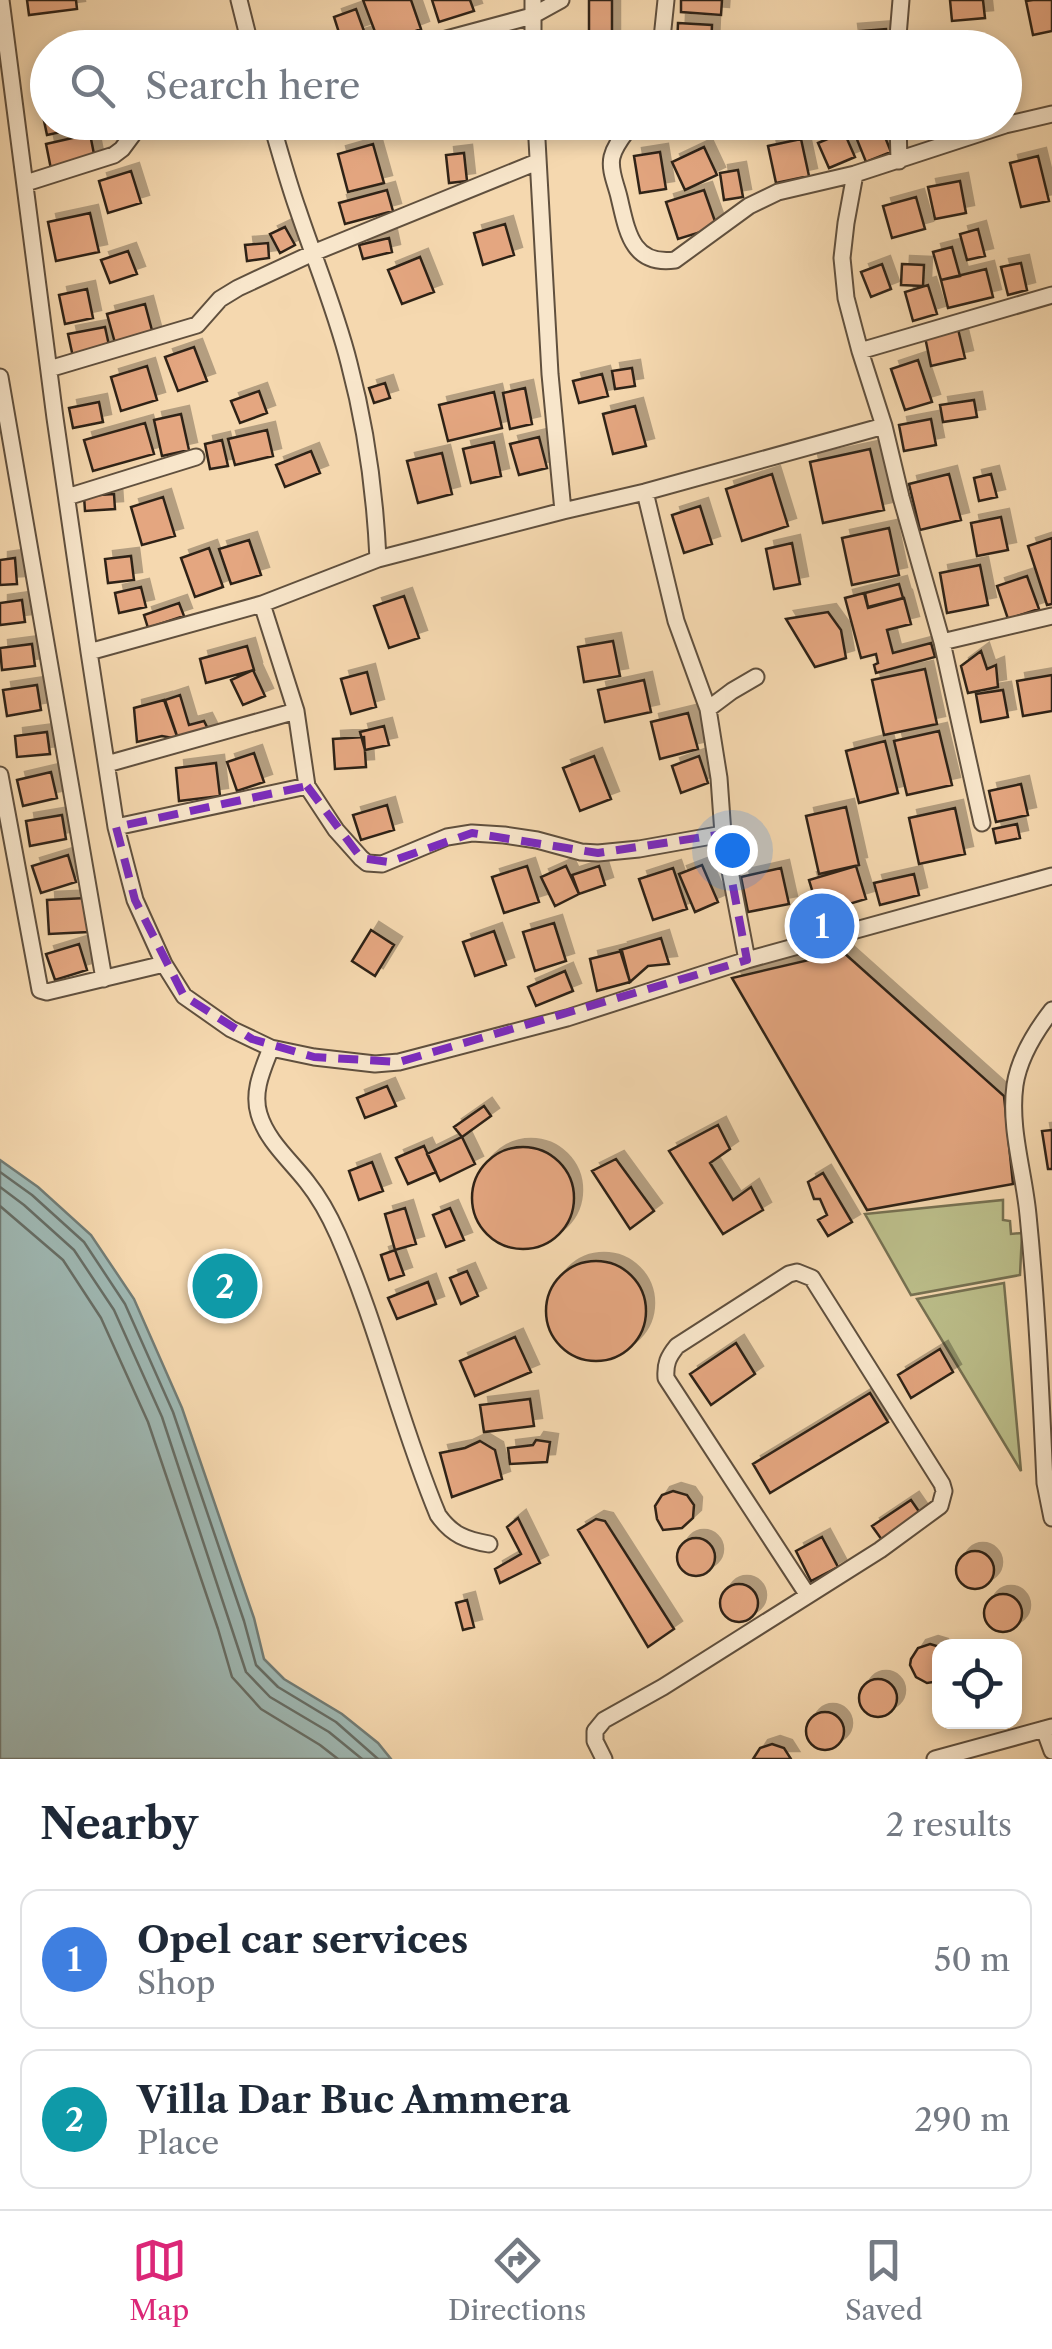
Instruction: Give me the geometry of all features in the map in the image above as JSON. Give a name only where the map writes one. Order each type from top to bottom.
[{"type":"street","points":[[2,0],[3,44],[116,827],[135,900],[164,964],[184,996],[231,1029],[271,1048],[352,1062],[399,1062],[567,1018],[747,960],[1052,876]]},
{"type":"street","points":[[239,0],[246,30]]},
{"type":"street","points":[[467,30],[561,0]]},
{"type":"street","points":[[663,30],[666,0]]},
{"type":"street","points":[[898,30],[900,0]]},
{"type":"street","points":[[1022,121],[1052,114]]},
{"type":"street","points":[[26,183],[114,156],[129,140]]},
{"type":"street","points":[[277,140],[349,362],[365,434],[378,559]]},
{"type":"street","points":[[536,140],[550,374],[563,511]]},
{"type":"street","points":[[620,140],[612,158],[612,169],[630,237],[636,248],[661,262],[675,260],[749,206],[778,192],[855,174],[960,140]]},
{"type":"street","points":[[898,140],[899,160]]},
{"type":"street","points":[[49,369],[197,325],[228,293],[313,253],[537,162]]},
{"type":"street","points":[[855,174],[842,258],[846,298],[942,642],[982,823]]},
{"type":"street","points":[[860,352],[1052,295]]},
{"type":"street","points":[[0,377],[104,979]]},
{"type":"street","points":[[89,652],[262,604],[378,559],[645,492],[884,426]]},
{"type":"street","points":[[67,497],[196,457]]},
{"type":"street","points":[[645,492],[676,621],[708,709],[723,834],[747,960]]},
{"type":"street","points":[[262,604],[296,711],[308,786],[352,850],[368,863],[389,862],[447,837],[472,834],[504,835],[598,853],[723,834]]},
{"type":"street","points":[[942,642],[1052,616]]},
{"type":"street","points":[[708,709],[756,677]]},
{"type":"street","points":[[107,764],[296,711]]},
{"type":"street","points":[[0,775],[40,990],[47,992],[164,964]]},
{"type":"street","points":[[116,827],[308,786]]},
{"type":"street","points":[[1052,1010],[1034,1034],[1021,1064],[1013,1108],[1028,1214],[1045,1483],[1052,1518]]},
{"type":"street","points":[[271,1048],[256,1096],[260,1120],[308,1183],[337,1231],[438,1515],[457,1536],[489,1544]]},
{"type":"street","points":[[604,1759],[595,1741],[604,1720],[880,1550],[940,1506],[944,1491],[812,1278],[797,1272],[678,1346],[669,1356],[666,1378],[807,1594]]},
{"type":"street","points":[[935,1759],[1048,1728],[1052,1751]]},
{"type":"highlighted area","points":[[307,786],[361,858],[389,862],[472,833],[598,853],[723,834],[747,960],[399,1062],[314,1057],[252,1039],[184,996],[135,900],[116,827]]},
{"type":"green space","points":[[1003,1200],[1003,1220],[1010,1221],[1011,1234],[1022,1233],[1020,1275],[911,1295],[865,1214]]},
{"type":"green space","points":[[1004,1283],[1021,1471],[917,1299]]},
{"type":"water","points":[[0,1160],[38,1187],[91,1235],[134,1299],[182,1408],[254,1618],[264,1659],[284,1679],[342,1714],[391,1759],[0,1759]]},
{"type":"building","points":[[27,0],[76,0],[77,9],[29,15]]},
{"type":"building","points":[[363,0],[411,0],[421,29],[374,30]]},
{"type":"building","points":[[432,0],[470,0],[474,11],[439,22]]},
{"type":"building","points":[[589,0],[612,0],[612,30],[589,30]]},
{"type":"building","points":[[681,0],[722,0],[721,15],[681,12]]},
{"type":"building","points":[[950,0],[983,0],[985,18],[952,21]]},
{"type":"building","points":[[1052,0],[1052,31],[1033,35],[1026,1]]},
{"type":"building","points":[[356,9],[364,30],[338,30],[334,17]]},
{"type":"building","points":[[678,23],[712,25],[712,30],[678,30]]},
{"type":"building","points":[[91,140],[95,159],[51,169],[46,144]]},
{"type":"building","points":[[801,140],[809,176],[776,183],[768,146]]},
{"type":"building","points":[[848,140],[855,157],[829,168],[818,143]]},
{"type":"building","points":[[857,140],[886,140],[891,152],[866,162]]},
{"type":"building","points":[[373,144],[384,183],[348,192],[338,154]]},
{"type":"building","points":[[704,147],[717,175],[685,190],[672,162]]},
{"type":"building","points":[[660,152],[666,189],[640,193],[634,156]]},
{"type":"building","points":[[464,153],[467,181],[449,183],[446,155]]},
{"type":"building","points":[[1038,156],[1049,201],[1021,207],[1010,163]]},
{"type":"building","points":[[738,170],[743,197],[724,200],[720,173]]},
{"type":"building","points":[[131,171],[141,203],[108,213],[99,181]]},
{"type":"building","points":[[960,181],[966,213],[935,219],[928,187]]},
{"type":"building","points":[[387,190],[393,211],[345,224],[339,203]]},
{"type":"building","points":[[704,190],[717,227],[678,239],[666,202]]},
{"type":"building","points":[[916,197],[925,229],[892,238],[883,206]]},
{"type":"building","points":[[90,213],[99,252],[56,261],[48,222]]},
{"type":"building","points":[[505,224],[514,255],[483,265],[474,233]]},
{"type":"building","points":[[285,227],[295,245],[280,253],[270,234]]},
{"type":"building","points":[[978,229],[985,256],[967,260],[960,234]]},
{"type":"building","points":[[389,238],[392,252],[363,259],[359,245]]},
{"type":"building","points":[[268,243],[269,258],[247,261],[245,245]]},
{"type":"building","points":[[952,247],[960,276],[941,280],[933,252]]},
{"type":"building","points":[[128,251],[137,274],[110,283],[101,260]]},
{"type":"building","points":[[420,257],[434,292],[402,304],[388,270]]},
{"type":"building","points":[[1021,263],[1027,290],[1008,295],[1001,267]]},
{"type":"building","points":[[882,264],[891,289],[871,297],[861,272]]},
{"type":"building","points":[[902,264],[924,265],[923,286],[901,285]]},
{"type":"building","points":[[986,269],[993,297],[948,308],[941,280]]},
{"type":"building","points":[[928,285],[937,314],[913,321],[905,292]]},
{"type":"building","points":[[87,289],[93,318],[65,324],[59,295]]},
{"type":"building","points":[[145,304],[153,334],[115,343],[107,314]]},
{"type":"building","points":[[105,327],[110,350],[73,357],[68,334]]},
{"type":"building","points":[[958,329],[965,358],[931,366],[925,337]]},
{"type":"building","points":[[194,347],[207,381],[178,391],[165,357]]},
{"type":"building","points":[[918,360],[932,402],[905,410],[891,369]]},
{"type":"building","points":[[147,366],[157,400],[121,411],[111,377]]},
{"type":"building","points":[[632,368],[635,386],[615,389],[612,371]]},
{"type":"building","points":[[602,374],[608,396],[579,403],[573,381]]},
{"type":"building","points":[[385,383],[390,398],[374,403],[369,388]]},
{"type":"building","points":[[525,388],[532,424],[510,429],[503,393]]},
{"type":"building","points":[[259,391],[267,413],[240,423],[231,401]]},
{"type":"building","points":[[494,392],[502,428],[448,441],[439,405]]},
{"type":"building","points":[[974,400],[977,417],[943,422],[940,405]]},
{"type":"building","points":[[99,402],[103,422],[73,428],[69,408]]},
{"type":"building","points":[[635,406],[646,446],[613,454],[603,414]]},
{"type":"building","points":[[181,414],[189,450],[162,456],[154,420]]},
{"type":"building","points":[[931,419],[936,445],[904,451],[899,425]]},
{"type":"building","points":[[145,423],[154,454],[93,471],[84,440]]},
{"type":"building","points":[[267,430],[273,456],[235,465],[228,439]]},
{"type":"building","points":[[539,437],[547,468],[519,475],[510,444]]},
{"type":"building","points":[[222,440],[228,466],[210,469],[205,444]]},
{"type":"building","points":[[494,442],[501,476],[471,483],[463,449]]},
{"type":"building","points":[[870,449],[884,510],[823,523],[810,462]]},
{"type":"building","points":[[311,451],[320,473],[285,487],[276,465]]},
{"type":"building","points":[[442,453],[452,494],[418,503],[407,461]]},
{"type":"building","points":[[772,474],[788,526],[742,541],[726,489]]},
{"type":"building","points":[[949,474],[961,520],[920,530],[909,484]]},
{"type":"building","points":[[991,474],[997,497],[979,501],[974,478]]},
{"type":"building","points":[[114,494],[115,509],[85,511],[84,496]]},
{"type":"building","points":[[163,497],[175,536],[142,545],[131,507]]},
{"type":"building","points":[[700,506],[712,544],[684,553],[672,515]]},
{"type":"building","points":[[1001,517],[1008,550],[977,556],[971,523]]},
{"type":"building","points":[[889,528],[899,575],[852,585],[842,538]]},
{"type":"building","points":[[1052,538],[1052,604],[1047,605],[1028,546]]},
{"type":"building","points":[[249,540],[261,575],[231,584],[219,549]]},
{"type":"building","points":[[792,543],[800,584],[774,589],[766,549]]},
{"type":"building","points":[[209,548],[223,587],[195,597],[181,558]]},
{"type":"building","points":[[131,556],[134,580],[108,583],[105,559]]},
{"type":"building","points":[[15,558],[17,584],[0,585],[0,560]]},
{"type":"building","points":[[980,565],[988,605],[947,613],[940,573]]},
{"type":"building","points":[[1027,576],[1039,609],[1008,619],[997,586]]},
{"type":"building","points":[[899,584],[903,598],[868,607],[865,593]]},
{"type":"building","points":[[141,587],[146,607],[119,613],[115,593]]},
{"type":"building","points":[[864,593],[868,608],[904,598],[911,624],[887,630],[893,653],[931,643],[935,657],[876,673],[876,654],[861,658],[845,598]]},
{"type":"building","points":[[404,596],[419,638],[389,648],[374,606]]},
{"type":"building","points":[[22,600],[25,622],[0,625],[0,603]]},
{"type":"building","points":[[179,603],[184,616],[148,628],[144,615]]},
{"type":"building","points":[[828,612],[841,630],[846,658],[815,667],[786,619]]},
{"type":"building","points":[[613,641],[620,676],[584,682],[578,647]]},
{"type":"building","points":[[32,644],[35,666],[2,670],[0,648]]},
{"type":"building","points":[[247,646],[254,670],[206,683],[200,659]]},
{"type":"building","points":[[981,651],[987,669],[996,665],[998,687],[968,693],[961,666]]},
{"type":"building","points":[[925,669],[937,724],[884,735],[872,680]]},
{"type":"building","points":[[253,670],[265,696],[243,705],[231,680]]},
{"type":"building","points":[[367,672],[376,707],[351,714],[341,679]]},
{"type":"building","points":[[1052,675],[1052,711],[1023,716],[1017,681]]},
{"type":"building","points":[[644,680],[651,712],[605,722],[598,690]]},
{"type":"building","points":[[37,685],[41,710],[7,716],[3,690]]},
{"type":"building","points":[[1003,690],[1008,717],[981,722],[976,694]]},
{"type":"building","points":[[180,695],[189,725],[204,721],[209,731],[178,739],[165,700]]},
{"type":"building","points":[[164,700],[178,739],[162,736],[137,742],[134,708]]},
{"type":"building","points":[[688,713],[698,749],[660,759],[651,722]]},
{"type":"building","points":[[384,726],[389,745],[365,750],[360,732]]},
{"type":"building","points":[[939,731],[952,785],[907,795],[894,741]]},
{"type":"building","points":[[47,732],[50,754],[17,757],[15,736]]},
{"type":"building","points":[[364,737],[366,767],[335,769],[333,739]]},
{"type":"building","points":[[885,741],[898,793],[859,803],[846,751]]},
{"type":"building","points":[[254,753],[264,782],[237,791],[227,762]]},
{"type":"building","points":[[594,756],[611,799],[580,811],[563,768]]},
{"type":"building","points":[[699,756],[708,783],[681,793],[672,766]]},
{"type":"building","points":[[216,763],[220,796],[179,801],[176,768]]},
{"type":"building","points":[[51,772],[57,798],[23,806],[17,780]]},
{"type":"building","points":[[1021,784],[1028,815],[996,822],[989,791]]},
{"type":"building","points":[[387,805],[394,830],[361,840],[353,815]]},
{"type":"building","points":[[846,807],[859,865],[819,874],[806,816]]},
{"type":"building","points":[[955,808],[965,854],[919,864],[909,818]]},
{"type":"building","points":[[62,815],[66,839],[30,846],[26,821]]},
{"type":"building","points":[[1017,824],[1020,838],[996,843],[993,829]]},
{"type":"building","points":[[68,855],[76,882],[41,893],[32,866]]},
{"type":"building","points":[[702,865],[718,902],[695,912],[679,874]]},
{"type":"building","points":[[527,866],[539,902],[504,913],[492,877]]},
{"type":"building","points":[[566,866],[579,894],[555,906],[541,877]]},
{"type":"building","points":[[599,866],[605,885],[579,894],[572,875]]},
{"type":"building","points":[[856,866],[866,899],[819,913],[809,880]]},
{"type":"building","points":[[673,868],[687,909],[653,920],[639,879]]},
{"type":"building","points":[[781,868],[789,904],[748,912],[741,877]]},
{"type":"building","points":[[914,874],[919,895],[880,905],[874,883]]},
{"type":"building","points":[[86,898],[88,932],[49,934],[47,900]]},
{"type":"building","points":[[554,923],[566,961],[535,971],[523,932]]},
{"type":"building","points":[[371,930],[394,945],[375,976],[352,961]]},
{"type":"building","points":[[494,931],[506,965],[475,976],[463,942]]},
{"type":"building","points":[[661,938],[669,964],[648,966],[630,982],[620,950]]},
{"type":"building","points":[[79,944],[87,970],[55,980],[46,954]]},
{"type":"building","points":[[622,951],[630,982],[597,991],[590,959]]},
{"type":"building","points":[[843,952],[1004,1096],[1013,1184],[867,1210],[732,978]]},
{"type":"building","points":[[565,971],[573,991],[536,1006],[528,987]]},
{"type":"building","points":[[387,1086],[396,1106],[365,1118],[357,1098]]},
{"type":"building","points":[[484,1106],[491,1116],[462,1137],[454,1127]]},
{"type":"building","points":[[718,1125],[730,1149],[710,1163],[733,1200],[751,1187],[763,1210],[723,1234],[669,1151]]},
{"type":"building","points":[[1052,1130],[1052,1169],[1048,1169],[1042,1131]]},
{"type":"building","points":[[462,1137],[475,1164],[440,1181],[427,1154]]},
{"type":"building","points":[[424,1146],[436,1172],[408,1184],[396,1158]]},
{"type":"building","points":[[523,1147],[542,1151],[559,1162],[570,1179],[574,1198],[570,1217],[559,1234],[542,1245],[523,1249],[504,1245],[487,1234],[476,1217],[472,1198],[476,1179],[487,1162],[504,1151]]},
{"type":"building","points":[[616,1159],[654,1211],[630,1229],[592,1171]]},
{"type":"building","points":[[372,1162],[383,1191],[359,1200],[349,1171]]},
{"type":"building","points":[[823,1173],[852,1222],[828,1236],[818,1220],[827,1215],[820,1199],[814,1199],[808,1182]]},
{"type":"building","points":[[405,1208],[416,1244],[395,1250],[385,1214]]},
{"type":"building","points":[[450,1208],[464,1240],[446,1247],[433,1215]]},
{"type":"building","points":[[395,1250],[404,1275],[389,1280],[381,1255]]},
{"type":"building","points":[[596,1261],[615,1264],[632,1275],[643,1292],[643,1330],[632,1347],[615,1358],[596,1361],[577,1358],[560,1347],[549,1330],[546,1311],[549,1292],[560,1275],[577,1264]]},
{"type":"building","points":[[467,1271],[478,1296],[461,1304],[450,1278]]},
{"type":"building","points":[[428,1282],[436,1304],[397,1319],[388,1298]]},
{"type":"building","points":[[515,1337],[531,1372],[475,1396],[460,1361]]},
{"type":"building","points":[[736,1343],[755,1374],[711,1405],[690,1374]]},
{"type":"building","points":[[940,1349],[953,1372],[911,1398],[898,1375]]},
{"type":"building","points":[[870,1393],[888,1422],[770,1493],[753,1464]]},
{"type":"building","points":[[530,1399],[534,1426],[484,1432],[480,1405]]},
{"type":"building","points":[[536,1440],[550,1442],[547,1462],[510,1464],[508,1448],[533,1445]]},
{"type":"building","points":[[480,1441],[495,1450],[502,1479],[452,1497],[440,1453]]},
{"type":"building","points":[[673,1491],[687,1495],[694,1505],[693,1518],[682,1528],[663,1530],[655,1506],[662,1495]]},
{"type":"building","points":[[911,1500],[920,1513],[882,1540],[872,1526]]},
{"type":"building","points":[[518,1518],[540,1563],[500,1583],[495,1569],[521,1554],[507,1527]]},
{"type":"building","points":[[596,1519],[605,1521],[674,1629],[648,1647],[578,1530]]},
{"type":"building","points":[[822,1537],[838,1567],[811,1581],[796,1551]]},
{"type":"building","points":[[696,1538],[709,1544],[715,1557],[709,1570],[696,1576],[683,1570],[677,1557],[683,1544]]},
{"type":"building","points":[[975,1551],[988,1557],[994,1570],[988,1583],[975,1589],[962,1583],[956,1570],[962,1557]]},
{"type":"building","points":[[739,1584],[752,1590],[758,1603],[752,1616],[739,1622],[726,1616],[720,1603],[726,1590]]},
{"type":"building","points":[[1003,1594],[1016,1600],[1022,1613],[1016,1626],[1003,1632],[990,1626],[984,1613],[990,1600]]},
{"type":"building","points":[[467,1600],[474,1627],[463,1630],[456,1603]]},
{"type":"building","points":[[932,1645],[932,1682],[916,1677],[910,1665],[918,1648]]},
{"type":"building","points":[[878,1679],[892,1684],[897,1698],[892,1712],[878,1717],[864,1712],[859,1698],[864,1684]]},
{"type":"building","points":[[825,1712],[839,1717],[844,1731],[839,1745],[825,1750],[811,1745],[806,1731],[811,1717]]},
{"type":"building","points":[[772,1744],[784,1748],[791,1759],[753,1759],[760,1748]]},
{"type":"place","name":"Opel car services","points":[[822,926]]},
{"type":"place","name":"Villa Dar Buc Ammera","points":[[225,1286]]}]
